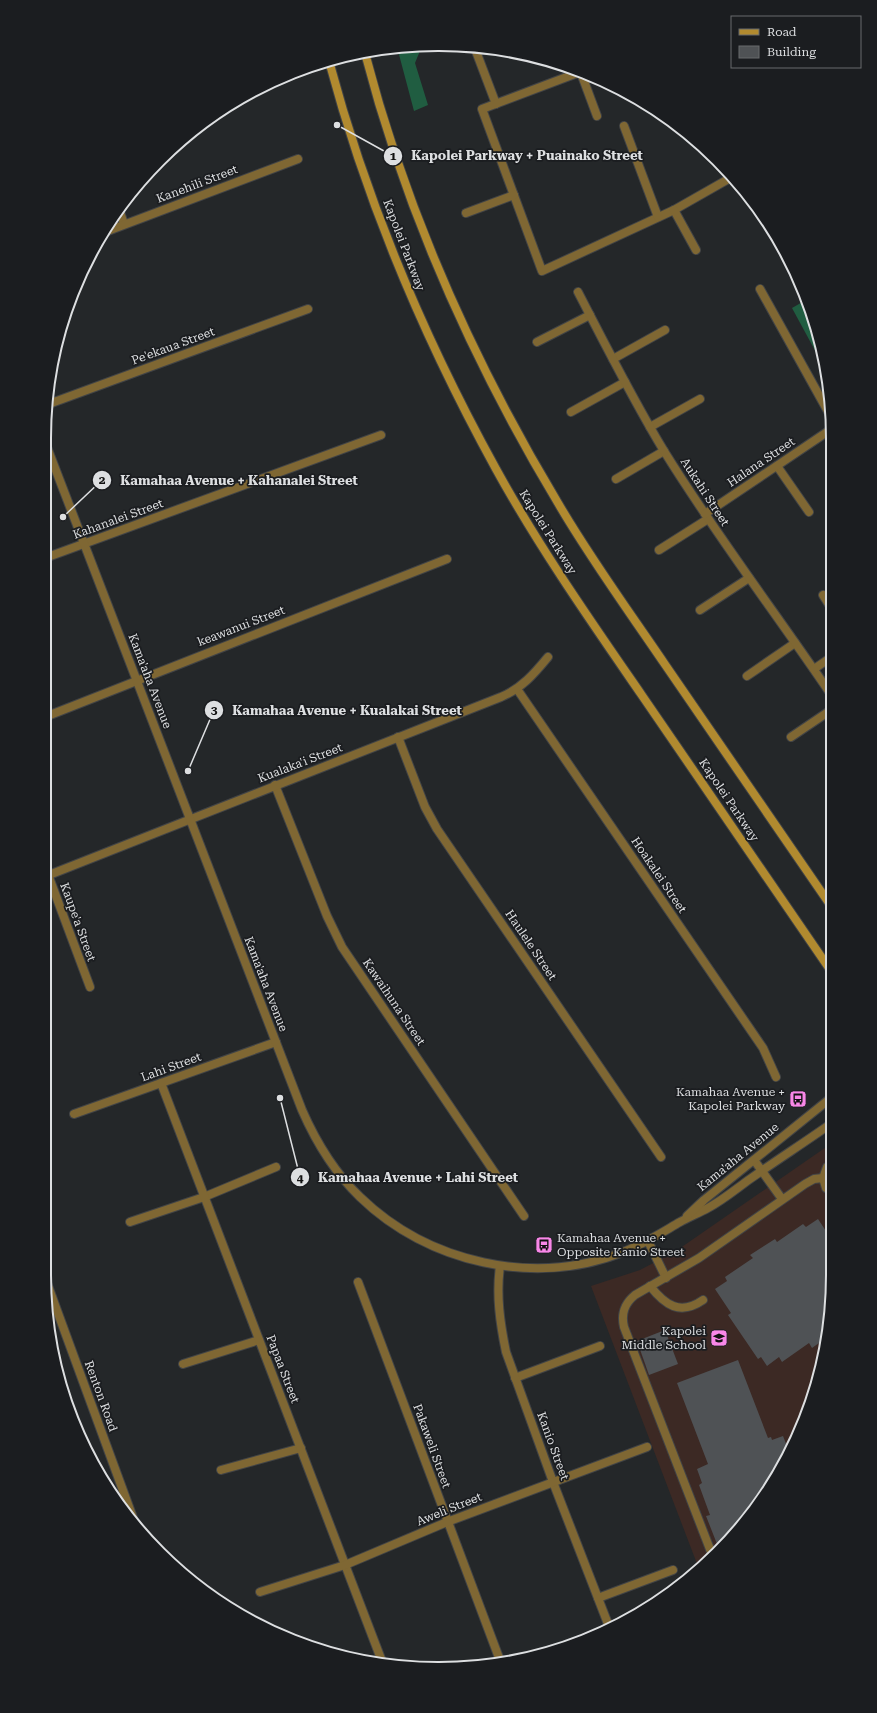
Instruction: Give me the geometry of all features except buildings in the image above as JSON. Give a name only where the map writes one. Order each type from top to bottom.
[{"type":"main road","name":"Kapolei Parkway","points":[[366,57],[402,172],[446,286],[472,342],[528,452],[591,557],[826,899]]},
{"type":"main road","name":"Kapolei Parkway","points":[[331,66],[349,128],[389,242],[439,358],[496,469],[527,524],[561,577],[826,964]]},
{"type":"street","points":[[477,53],[496,104]]},
{"type":"street","points":[[573,75],[482,109],[542,270],[674,210],[727,180]]},
{"type":"street","points":[[583,79],[597,116]]},
{"type":"street","points":[[624,126],[658,217]]},
{"type":"street","name":"Kanehili Street","points":[[113,229],[298,159]]},
{"type":"street","points":[[466,213],[514,195]]},
{"type":"street","points":[[674,210],[696,250]]},
{"type":"street","points":[[121,216],[124,224]]},
{"type":"street","points":[[760,288],[824,405]]},
{"type":"street","name":"Aukahi Street","points":[[578,292],[625,382],[664,451],[749,578],[826,687]]},
{"type":"street","name":"Pe'ekaua Street","points":[[53,404],[308,310]]},
{"type":"street","points":[[537,342],[590,315]]},
{"type":"street","points":[[613,359],[665,330]]},
{"type":"street","points":[[571,412],[625,382]]},
{"type":"street","points":[[650,427],[700,399]]},
{"type":"street","name":"Halana Street","points":[[659,550],[826,433]]},
{"type":"street","name":"Kahanalei Street","points":[[51,556],[380,435]]},
{"type":"street","points":[[616,479],[664,451]]},
{"type":"street","name":"Kama'aha Avenue","points":[[51,458],[310,1129],[332,1165],[359,1196],[392,1223],[428,1244],[468,1259],[500,1266],[534,1268],[578,1264],[621,1253],[648,1241],[680,1222],[709,1208],[826,1127]]},
{"type":"street","points":[[777,466],[809,512]]},
{"type":"street","name":"keawanui Street","points":[[51,714],[447,559]]},
{"type":"street","points":[[700,610],[749,578]]},
{"type":"street","points":[[823,595],[826,600]]},
{"type":"street","points":[[747,676],[795,643]]},
{"type":"street","name":"Kualaka'i Street","points":[[51,874],[190,818],[501,698],[517,689],[532,676],[548,656]]},
{"type":"street","points":[[814,669],[826,661]]},
{"type":"street","name":"Hoakalei Street","points":[[517,689],[763,1048],[776,1077]]},
{"type":"street","points":[[791,737],[826,713]]},
{"type":"street","name":"Haulele Street","points":[[398,737],[425,807],[436,829],[661,1157]]},
{"type":"street","name":"Kawaihuna Street","points":[[276,785],[327,916],[342,947],[524,1216]]},
{"type":"street","name":"Kaupe'a Street","points":[[51,881],[90,988]]},
{"type":"street","name":"Lahi Street","points":[[74,1114],[276,1042]]},
{"type":"street","name":"Papaa Street","points":[[161,1083],[381,1658]]},
{"type":"street","name":"Kama'aha Avenue","points":[[680,1222],[704,1200],[826,1102]]},
{"type":"street","points":[[754,1160],[782,1200]]},
{"type":"street","points":[[130,1222],[204,1197],[276,1167]]},
{"type":"street","points":[[826,1170],[823,1178],[826,1188]]},
{"type":"street","points":[[711,1551],[622,1320],[623,1312],[629,1300],[650,1286],[699,1258],[810,1181],[823,1178]]},
{"type":"street","points":[[648,1241],[666,1278]]},
{"type":"street","name":"Kanio Street","points":[[500,1266],[498,1284],[499,1316],[506,1352],[553,1482],[608,1623]]},
{"type":"street","name":"Pakaweli Street","points":[[358,1282],[499,1657]]},
{"type":"street","points":[[650,1286],[662,1300],[674,1306],[692,1306],[703,1300]]},
{"type":"street","name":"Renton Road","points":[[52,1296],[129,1508]]},
{"type":"street","points":[[182,1364],[259,1340]]},
{"type":"street","points":[[515,1378],[600,1346]]},
{"type":"street","name":"Aweli Street","points":[[260,1592],[345,1565],[447,1522],[646,1447]]},
{"type":"street","points":[[221,1470],[301,1448]]},
{"type":"street","points":[[598,1598],[673,1570]]},
{"type":"shaded area","name":"Kapolei Middle School","points":[[826,1147],[825,1300],[819,1350],[813,1375],[797,1423],[761,1490],[730,1530],[713,1549],[697,1563],[591,1286],[640,1270],[676,1251]]},
{"type":"green space","points":[[420,52],[415,63],[428,105],[414,111],[399,53]]},
{"type":"green space","points":[[801,303],[817,354],[792,308]]},
{"type":"place","name":"Kapolei Parkway + Puainako Street","points":[[337,125]]},
{"type":"place","name":"Kamahaa Avenue + Kahanalei Street","points":[[63,517]]},
{"type":"place","name":"Kamahaa Avenue + Kualakai Street","points":[[188,771]]},
{"type":"place","name":"Kamahaa Avenue + Lahi Street","points":[[280,1098]]},
{"type":"place","name":"Kamahaa Avenue + Kapolei Parkway","points":[[798,1099]]},
{"type":"place","name":"Kamahaa Avenue + Opposite Kanio Street","points":[[544,1245]]},
{"type":"place","name":"Kapolei Middle School","points":[[719,1338]]}]
